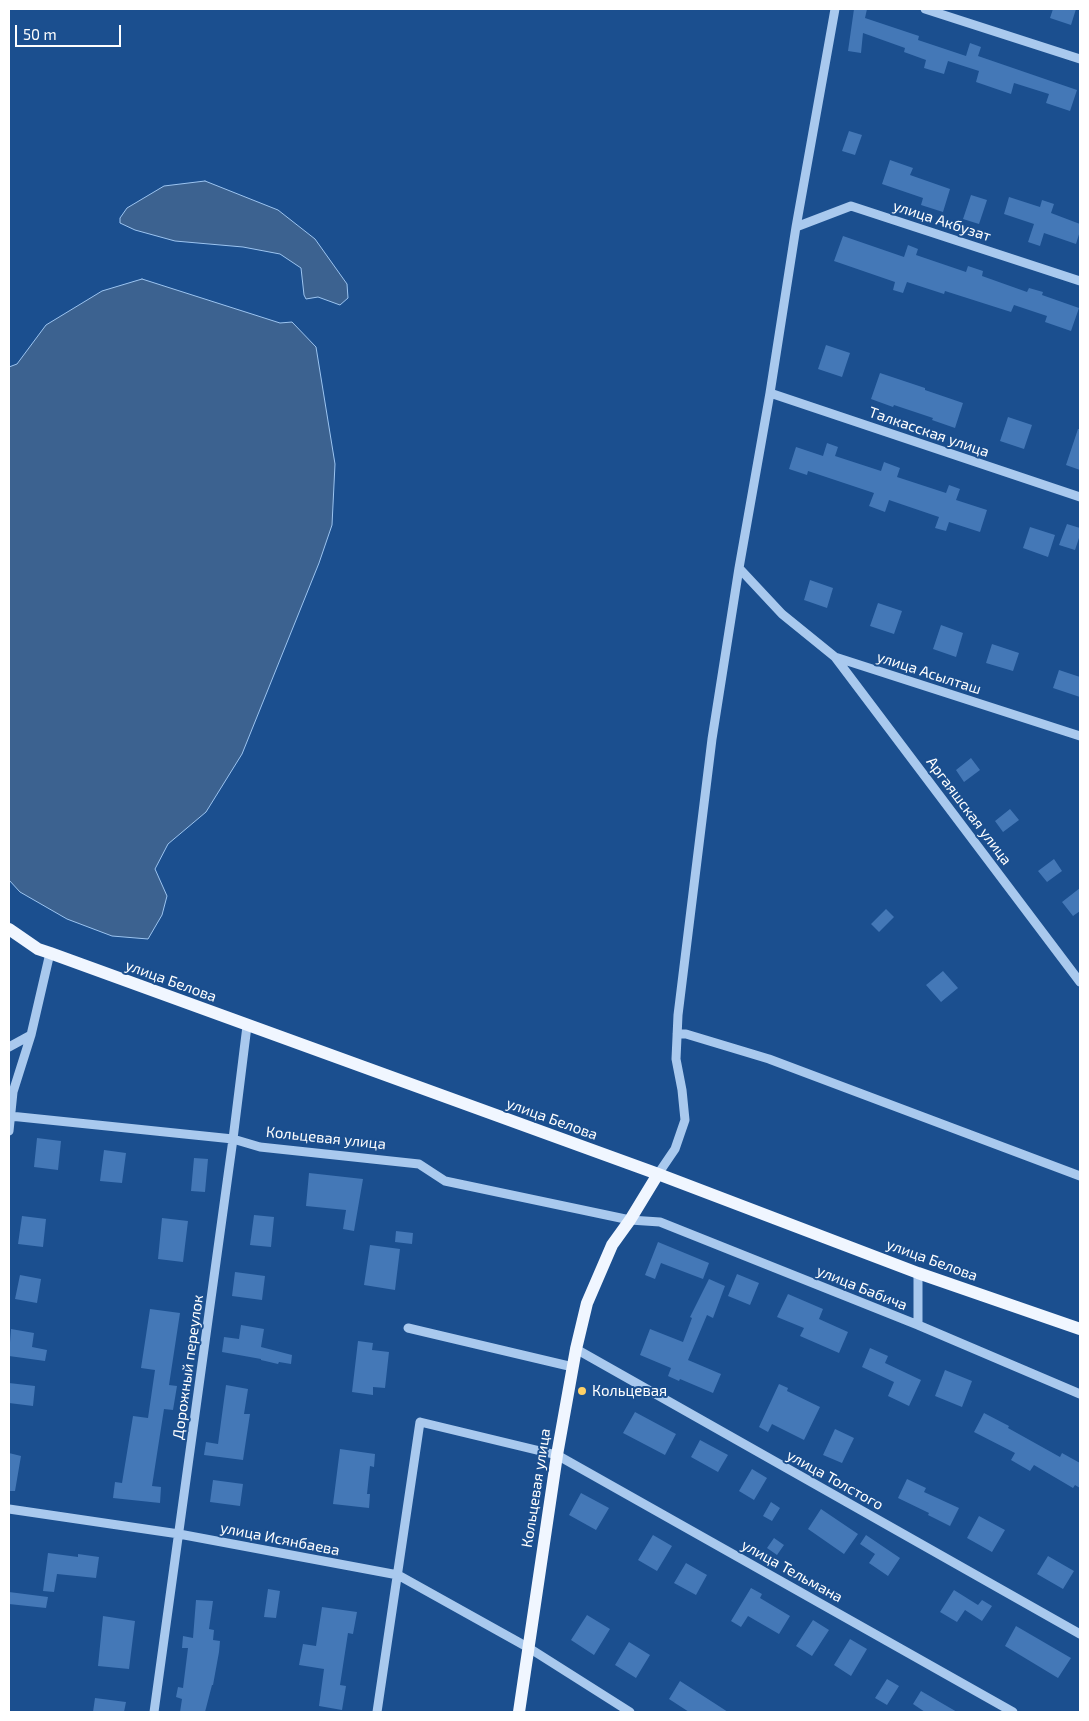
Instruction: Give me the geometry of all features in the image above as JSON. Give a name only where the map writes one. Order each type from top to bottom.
[{"type":"main road","name":"улица Белова","points":[[12,932],[50,953],[658,1174],[918,1273],[1080,1329]]},
{"type":"main road","name":"Кольцевая улица","points":[[519,1712],[557,1454],[576,1349],[587,1303],[612,1245],[630,1220],[658,1174]]},
{"type":"street","points":[[658,1174],[675,1148],[685,1120],[676,1059],[678,1014],[712,739],[796,227],[835,9]]},
{"type":"street","points":[[925,9],[1080,59]]},
{"type":"street","name":"улица Акбузат","points":[[796,227],[851,206],[1080,281]]},
{"type":"street","name":"Талкасская улица","points":[[770,393],[1080,497]]},
{"type":"street","name":"улица Асылташ","points":[[739,568],[782,614],[835,657],[1080,736]]},
{"type":"street","name":"Аргаяшская улица","points":[[835,657],[1080,982]]},
{"type":"street","points":[[9,1131],[13,1092],[31,1036],[50,953]]},
{"type":"street","name":"Дорожный переулок","points":[[154,1712],[247,1026]]},
{"type":"street","points":[[677,1034],[686,1034],[769,1059],[1080,1176]]},
{"type":"street","points":[[9,1047],[31,1036]]},
{"type":"street","name":"Кольцевая улица","points":[[10,1116],[233,1139],[260,1147],[419,1164],[446,1181],[630,1220]]},
{"type":"street","name":"улица Бабича","points":[[630,1220],[660,1222],[918,1326],[1080,1394]]},
{"type":"street","points":[[918,1273],[918,1326]]},
{"type":"street","points":[[408,1328],[573,1367]]},
{"type":"street","name":"улица Толстого","points":[[576,1349],[1080,1634]]},
{"type":"street","name":"улица Тельмана","points":[[398,1575],[420,1422],[557,1454],[1013,1712]]},
{"type":"street","name":"улица Исянбаева","points":[[9,1508],[179,1534],[398,1575],[528,1648],[630,1712]]},
{"type":"street","points":[[377,1712],[398,1575]]},
{"type":"water","points":[[205,181],[278,210],[315,239],[347,284],[348,298],[340,305],[318,297],[306,299],[301,268],[280,254],[243,247],[175,241],[135,230],[120,223],[120,218],[127,208],[164,186]]},
{"type":"water","points":[[142,279],[280,323],[292,322],[316,347],[335,464],[332,525],[319,563],[242,754],[206,812],[168,844],[155,869],[167,896],[162,915],[148,939],[112,936],[67,919],[20,892],[9,880],[9,367],[17,364],[46,325],[102,291]]},
{"type":"building","points":[[854,9],[867,9],[865,18],[919,36],[918,40],[966,56],[970,43],[981,47],[978,56],[1077,90],[1070,111],[1046,103],[1049,94],[1014,83],[1011,94],[976,82],[979,71],[948,61],[944,74],[924,68],[926,60],[904,52],[905,48],[863,33],[861,53],[848,51]]},
{"type":"building","points":[[1053,9],[1076,9],[1071,25],[1050,18]]},
{"type":"building","points":[[849,131],[862,135],[855,155],[842,151]]},
{"type":"building","points":[[890,160],[913,168],[910,175],[950,189],[943,212],[921,205],[923,198],[882,184]]},
{"type":"building","points":[[971,195],[987,200],[979,224],[963,219]]},
{"type":"building","points":[[1009,197],[1040,207],[1042,200],[1054,204],[1051,213],[1080,224],[1076,244],[1044,233],[1040,246],[1028,242],[1034,224],[1004,214]]},
{"type":"building","points":[[843,236],[904,257],[908,245],[918,249],[916,255],[966,272],[968,266],[983,271],[982,276],[1027,292],[1029,288],[1043,292],[1042,295],[1079,308],[1071,331],[1045,322],[1047,316],[1014,305],[1011,312],[945,291],[944,294],[907,282],[903,293],[893,290],[895,282],[834,261]]},
{"type":"building","points":[[826,345],[850,353],[842,377],[818,369]]},
{"type":"building","points":[[880,373],[963,403],[955,428],[932,420],[933,418],[871,399]]},
{"type":"building","points":[[1008,417],[1032,425],[1024,449],[1000,441]]},
{"type":"building","points":[[1078,429],[1080,429],[1080,470],[1066,465]]},
{"type":"building","points":[[827,443],[838,447],[835,456],[881,471],[884,462],[900,468],[897,477],[946,493],[949,485],[960,489],[956,500],[987,510],[980,532],[949,522],[946,531],[935,528],[939,517],[889,500],[885,512],[869,506],[874,493],[808,471],[807,475],[789,469],[796,447],[823,456]]},
{"type":"building","points":[[1067,524],[1080,528],[1080,535],[1075,550],[1059,545]]},
{"type":"building","points":[[1030,527],[1055,535],[1048,557],[1023,548]]},
{"type":"building","points":[[810,580],[833,588],[827,608],[804,600]]},
{"type":"building","points":[[878,603],[902,611],[894,634],[870,626]]},
{"type":"building","points":[[941,625],[963,633],[956,657],[933,649]]},
{"type":"building","points":[[992,644],[1019,653],[1013,671],[986,663]]},
{"type":"building","points":[[1059,670],[1080,677],[1080,697],[1053,688]]},
{"type":"building","points":[[971,758],[980,770],[964,782],[956,770]]},
{"type":"building","points":[[1010,809],[1019,820],[1003,832],[995,821]]},
{"type":"building","points":[[1054,859],[1062,871],[1047,882],[1038,871]]},
{"type":"building","points":[[1080,888],[1080,911],[1073,916],[1062,902]]},
{"type":"building","points":[[886,909],[894,917],[879,932],[871,924]]},
{"type":"building","points":[[943,971],[958,988],[941,1002],[926,985]]},
{"type":"building","points":[[37,1138],[61,1141],[58,1170],[34,1167]]},
{"type":"building","points":[[104,1150],[126,1153],[122,1183],[100,1181]]},
{"type":"building","points":[[194,1158],[208,1159],[205,1192],[191,1191]]},
{"type":"building","points":[[309,1173],[363,1179],[354,1231],[343,1229],[346,1210],[306,1206]]},
{"type":"building","points":[[254,1215],[274,1217],[271,1247],[250,1245]]},
{"type":"building","points":[[22,1216],[46,1219],[43,1247],[18,1244]]},
{"type":"building","points":[[162,1218],[188,1221],[183,1262],[158,1259]]},
{"type":"building","points":[[396,1231],[413,1233],[412,1244],[395,1242]]},
{"type":"building","points":[[658,1242],[709,1263],[703,1279],[661,1263],[655,1279],[645,1275]]},
{"type":"building","points":[[370,1245],[400,1249],[395,1290],[364,1285]]},
{"type":"building","points":[[235,1272],[265,1276],[262,1300],[232,1296]]},
{"type":"building","points":[[737,1274],[759,1283],[750,1305],[728,1296]]},
{"type":"building","points":[[20,1275],[41,1279],[37,1303],[15,1299]]},
{"type":"building","points":[[709,1279],[725,1286],[713,1318],[707,1315],[688,1360],[721,1374],[713,1393],[668,1376],[671,1368],[640,1355],[650,1329],[683,1342],[692,1318],[690,1317]]},
{"type":"building","points":[[788,1294],[823,1309],[819,1319],[848,1332],[839,1353],[800,1336],[804,1328],[777,1317]]},
{"type":"building","points":[[150,1309],[180,1313],[169,1385],[177,1386],[173,1410],[164,1409],[152,1486],[161,1487],[160,1503],[113,1498],[115,1482],[122,1483],[133,1416],[148,1418],[155,1370],[141,1368]]},
{"type":"building","points":[[241,1325],[264,1329],[261,1347],[292,1355],[291,1364],[279,1362],[278,1364],[222,1352],[224,1337],[239,1339]]},
{"type":"building","points":[[11,1329],[34,1333],[32,1347],[47,1350],[45,1361],[9,1356]]},
{"type":"building","points":[[358,1341],[373,1343],[372,1350],[389,1352],[385,1388],[373,1387],[373,1395],[352,1392]]},
{"type":"building","points":[[870,1348],[888,1356],[885,1363],[921,1380],[909,1406],[888,1396],[894,1382],[862,1367]]},
{"type":"building","points":[[945,1370],[972,1381],[962,1407],[935,1396]]},
{"type":"building","points":[[9,1383],[35,1386],[33,1406],[9,1403]]},
{"type":"building","points":[[779,1384],[788,1388],[787,1391],[820,1407],[804,1440],[772,1424],[768,1432],[759,1427]]},
{"type":"building","points":[[226,1385],[248,1389],[244,1414],[250,1414],[243,1460],[204,1455],[206,1442],[218,1444]]},
{"type":"building","points":[[635,1412],[676,1434],[665,1455],[623,1433]]},
{"type":"building","points":[[984,1413],[1060,1457],[1062,1453],[1080,1463],[1080,1488],[1075,1485],[1073,1488],[1034,1465],[1030,1471],[1011,1460],[1015,1453],[974,1432]]},
{"type":"building","points":[[835,1429],[854,1438],[842,1463],[823,1455]]},
{"type":"building","points":[[700,1440],[728,1455],[718,1472],[691,1457]]},
{"type":"building","points":[[340,1449],[375,1454],[374,1467],[370,1466],[367,1494],[370,1494],[369,1508],[333,1504]]},
{"type":"building","points":[[9,1453],[21,1456],[15,1491],[9,1491]]},
{"type":"building","points":[[752,1469],[767,1478],[754,1500],[739,1491]]},
{"type":"building","points":[[907,1479],[926,1488],[924,1492],[959,1508],[950,1526],[898,1498]]},
{"type":"building","points":[[213,1480],[243,1484],[240,1506],[210,1502]]},
{"type":"building","points":[[581,1493],[609,1508],[596,1530],[569,1515]]},
{"type":"building","points":[[771,1502],[780,1508],[772,1521],[763,1516]]},
{"type":"building","points":[[821,1509],[858,1534],[844,1554],[808,1529]]},
{"type":"building","points":[[979,1516],[1005,1530],[992,1552],[967,1538]]},
{"type":"building","points":[[653,1535],[672,1546],[657,1571],[638,1560]]},
{"type":"building","points":[[866,1535],[900,1558],[888,1576],[869,1563],[875,1554],[860,1544]]},
{"type":"building","points":[[774,1538],[784,1545],[777,1555],[767,1548]]},
{"type":"building","points":[[48,1553],[78,1557],[78,1554],[99,1557],[96,1578],[57,1574],[54,1592],[43,1591]]},
{"type":"building","points":[[1048,1556],[1074,1571],[1063,1589],[1037,1574]]},
{"type":"building","points":[[686,1563],[707,1575],[696,1595],[674,1583]]},
{"type":"building","points":[[751,1588],[762,1594],[760,1598],[790,1616],[779,1634],[748,1616],[741,1627],[731,1621]]},
{"type":"building","points":[[268,1589],[280,1591],[276,1618],[264,1617]]},
{"type":"building","points":[[954,1590],[978,1605],[982,1600],[992,1606],[982,1621],[965,1610],[957,1622],[940,1612]]},
{"type":"building","points":[[9,1592],[48,1597],[46,1608],[9,1604]]},
{"type":"building","points":[[196,1600],[213,1601],[209,1629],[214,1630],[213,1640],[220,1641],[219,1652],[213,1685],[205,1712],[180,1712],[182,1699],[176,1697],[178,1687],[183,1688],[188,1648],[182,1648],[183,1636],[193,1638]]},
{"type":"building","points":[[322,1607],[357,1612],[353,1634],[348,1633],[340,1685],[346,1686],[342,1710],[319,1706],[324,1669],[299,1665],[303,1644],[316,1646]]},
{"type":"building","points":[[587,1615],[610,1629],[594,1655],[571,1640]]},
{"type":"building","points":[[103,1616],[135,1621],[129,1669],[98,1666]]},
{"type":"building","points":[[813,1620],[829,1630],[812,1656],[796,1646]]},
{"type":"building","points":[[1016,1626],[1071,1658],[1058,1678],[1005,1646]]},
{"type":"building","points":[[850,1639],[867,1649],[851,1676],[834,1665]]},
{"type":"building","points":[[629,1642],[650,1655],[636,1678],[615,1665]]},
{"type":"building","points":[[887,1679],[899,1686],[887,1705],[875,1698]]},
{"type":"building","points":[[680,1681],[728,1712],[689,1712],[669,1699]]},
{"type":"building","points":[[921,1691],[957,1712],[925,1712],[913,1704]]},
{"type":"building","points":[[95,1698],[126,1702],[124,1712],[93,1712]]},
{"type":"place","name":"Кольцевая","points":[[582,1391]]}]
